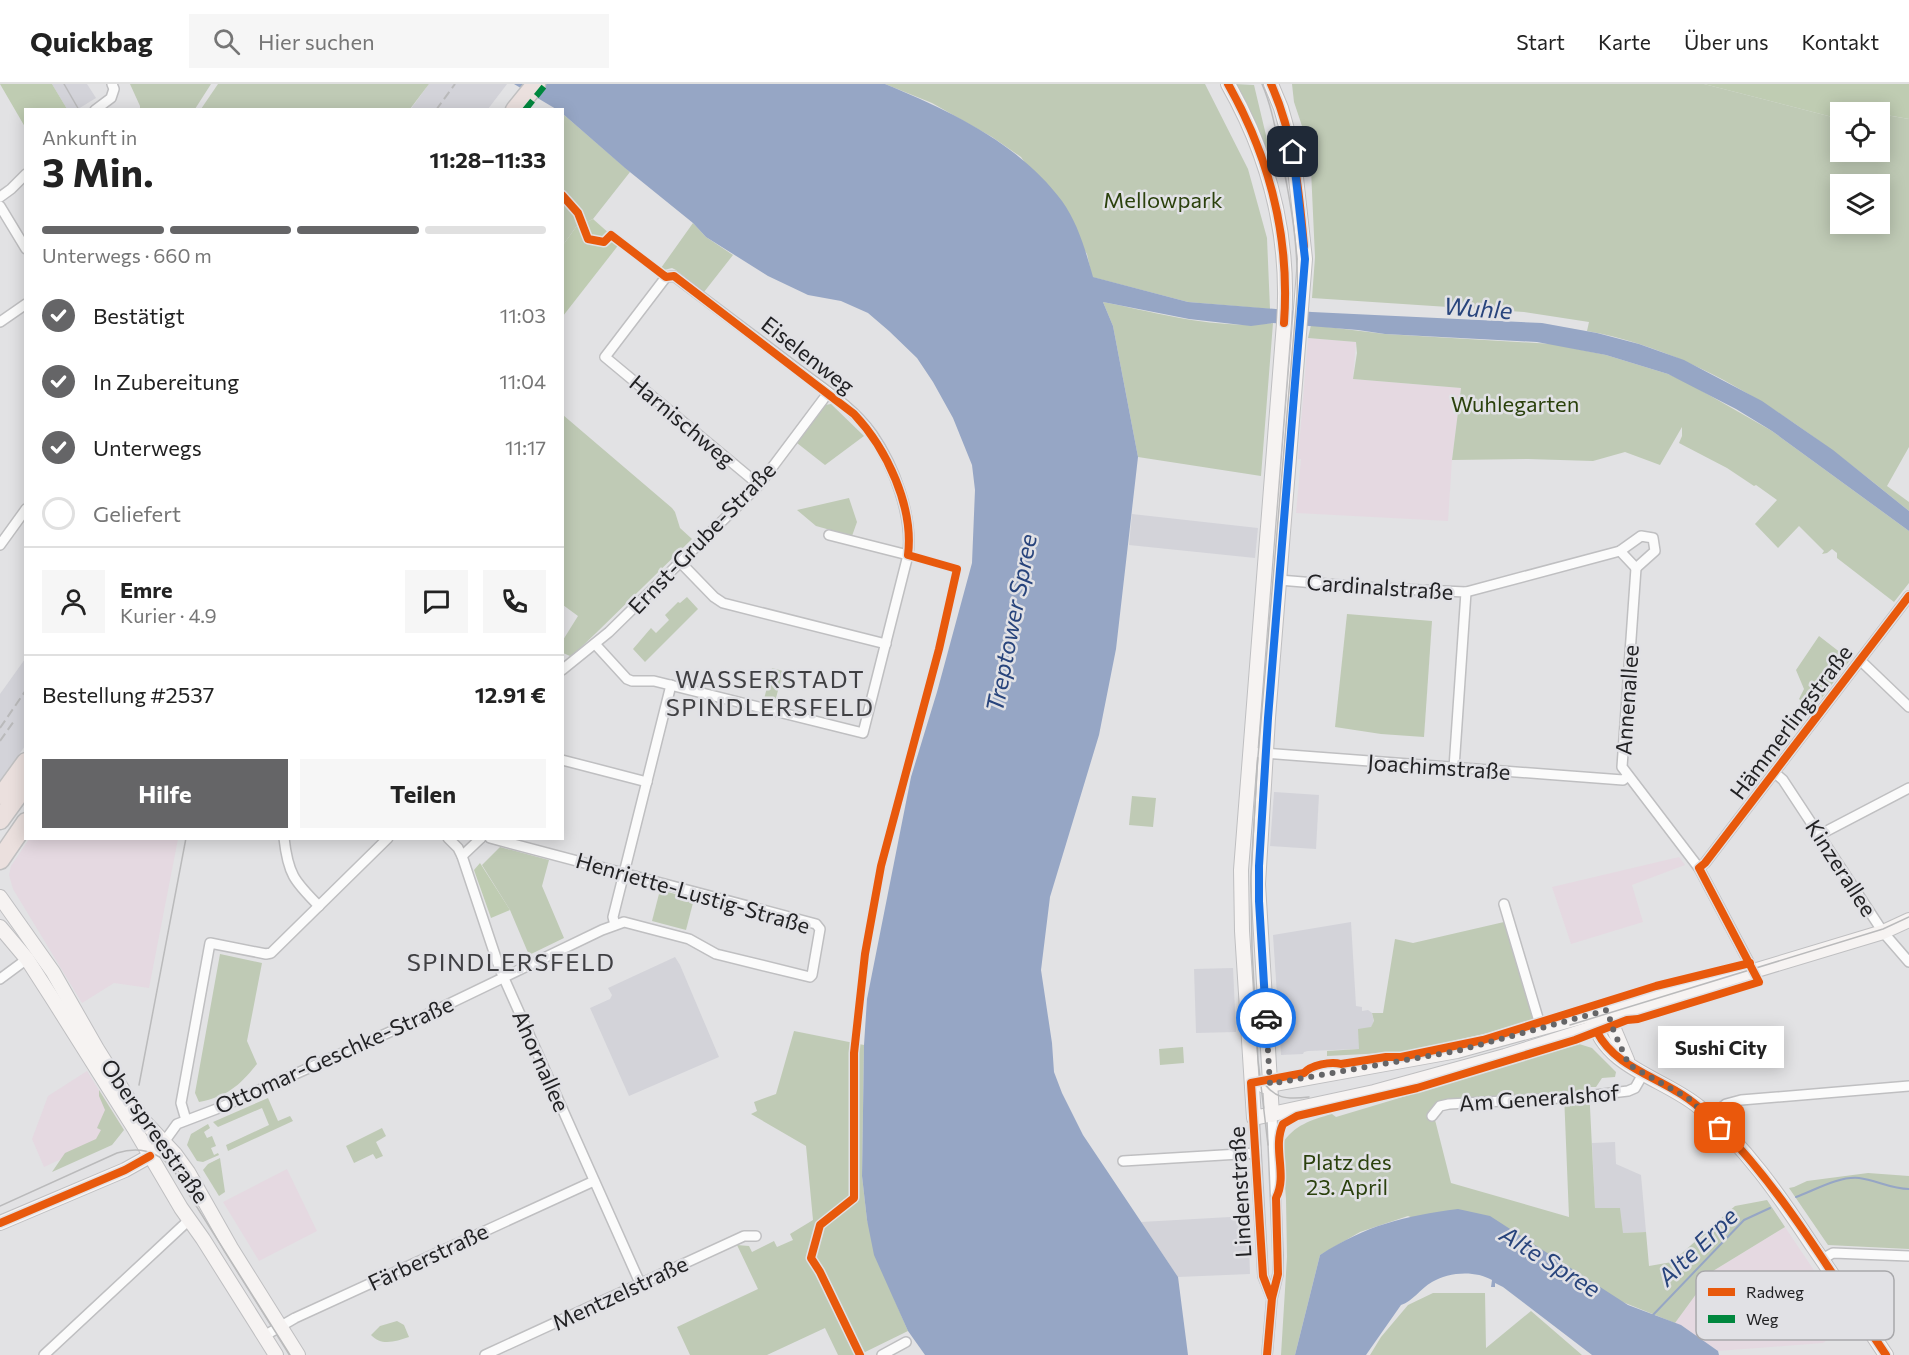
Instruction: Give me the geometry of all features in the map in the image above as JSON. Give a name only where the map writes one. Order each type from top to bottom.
[{"type":"highway","points":[[511,106],[520,84]]},
{"type":"highway","points":[[511,106],[536,84]]},
{"type":"highway","points":[[0,798],[24,765]]},
{"type":"highway","points":[[2,829],[24,788]]},
{"type":"highway","points":[[2,829],[24,803]]},
{"type":"highway","points":[[0,860],[24,825]]},
{"type":"main road","name":"Lindenstraße","points":[[1228,84],[1251,130],[1272,188],[1284,250],[1285,317],[1240,870],[1240,907],[1254,1118]]},
{"type":"main road","name":"Lindenstraße","points":[[1271,84],[1287,129],[1298,183],[1305,259],[1268,718],[1258,885],[1272,1115]]},
{"type":"main road","name":"Oberspreestraße","points":[[0,897],[53,972],[62,1002],[150,1156],[276,1355]]},
{"type":"main road","points":[[1254,1118],[1402,1085],[1505,1056],[1674,988],[1717,982],[1754,972],[1883,932],[1909,920]]},
{"type":"main road","name":"Oberspreestraße","points":[[0,927],[62,1002],[97,1049],[144,1121],[175,1154],[188,1172],[231,1248],[298,1355]]},
{"type":"main road","points":[[1609,1016],[1629,1065]]},
{"type":"main road","points":[[1252,1088],[1457,1051],[1541,1028],[1593,1021]]},
{"type":"main road","points":[[1593,1021],[1601,1039],[1629,1065],[1677,1091],[1710,1117],[1743,1151],[1771,1184],[1830,1271]]},
{"type":"main road","name":"Ottomar-Geschke-Straße","points":[[0,1223],[125,1170],[150,1156],[164,1142]]},
{"type":"main road","points":[[1876,1340],[1886,1355]]},
{"type":"street","points":[[98,108],[111,98],[113,86]]},
{"type":"street","points":[[0,197],[24,176]]},
{"type":"street","points":[[0,206],[24,246]]},
{"type":"street","name":"Eiselenweg","points":[[605,357],[666,277],[674,276],[854,414],[871,433],[887,461],[909,525],[908,555],[863,733],[671,685]]},
{"type":"street","points":[[0,322],[24,305]]},
{"type":"street","name":"Harnischweg","points":[[605,357],[759,485]]},
{"type":"street","name":"Ernst-Grube-Straße","points":[[564,668],[595,644],[759,485],[828,393]]},
{"type":"street","points":[[0,545],[24,512]]},
{"type":"street","points":[[829,535],[908,555]]},
{"type":"street","name":"Cardinalstraße","points":[[1279,580],[1466,592],[1620,551],[1641,536],[1653,538],[1655,550],[1636,568]]},
{"type":"street","points":[[1620,551],[1636,568]]},
{"type":"street","points":[[681,563],[714,597],[723,603],[886,644]]},
{"type":"street","name":"Annenallee","points":[[1636,568],[1622,767],[1699,868],[1754,972]]},
{"type":"street","points":[[1454,768],[1466,592]]},
{"type":"street","name":"Hämmerlingstraße","points":[[1699,868],[1775,773],[1909,596]]},
{"type":"street","points":[[595,644],[627,679],[671,685],[613,917],[615,925]]},
{"type":"street","points":[[1861,661],[1909,707]]},
{"type":"street","name":"Joachimstraße","points":[[1249,752],[1623,780],[1628,776]]},
{"type":"street","points":[[564,761],[647,782]]},
{"type":"street","name":"Kinzerallee","points":[[1775,773],[1783,780],[1883,932],[1909,962]]},
{"type":"street","points":[[1819,835],[1909,788]]},
{"type":"street","points":[[284,840],[287,863],[293,878],[319,906]]},
{"type":"street","points":[[186,1120],[181,1103],[210,943],[271,953],[386,840]]},
{"type":"street","name":"Ahornallee","points":[[450,840],[462,856],[503,978],[640,1283]]},
{"type":"street","points":[[462,856],[479,840]]},
{"type":"street","name":"Henriette-Lustig-Straße","points":[[498,840],[816,924],[820,929],[810,977],[712,953]]},
{"type":"street","points":[[1504,904],[1541,1028]]},
{"type":"street","name":"Ottomar-Geschke-Straße","points":[[164,1142],[177,1125],[186,1120],[228,1104],[381,1036],[615,925],[624,922],[684,938],[712,953]]},
{"type":"street","points":[[0,979],[27,959]]},
{"type":"street","name":"Am Generalshof","points":[[1432,1116],[1440,1106],[1449,1104],[1578,1097],[1628,1091],[1635,1088],[1643,1074]]},
{"type":"street","points":[[1710,1117],[1726,1104],[1741,1100],[1909,1086]]},
{"type":"street","name":"Lindenstraße","points":[[1267,1355],[1272,1298],[1278,1274],[1272,1115]]},
{"type":"street","name":"Lindenstraße","points":[[1254,1118],[1263,1275],[1272,1298]]},
{"type":"street","points":[[1123,1161],[1256,1153]]},
{"type":"street","name":"Färberstraße","points":[[264,1336],[280,1326],[594,1181]]},
{"type":"street","points":[[44,1355],[189,1220]]},
{"type":"street","name":"Mentzelstraße","points":[[485,1355],[744,1236],[756,1236]]},
{"type":"street","points":[[1822,1259],[1833,1253],[1909,1256]]},
{"type":"street","points":[[882,1355],[906,1342]]},
{"type":"shaded area","points":[[52,84],[87,84],[96,98],[80,108],[66,108]]},
{"type":"shaded area","points":[[429,84],[507,84],[489,108],[411,108]]},
{"type":"shaded area","points":[[1308,338],[1356,342],[1353,379],[1461,388],[1452,460],[1448,521],[1296,513]]},
{"type":"shaded area","points":[[1132,514],[1258,528],[1255,558],[1129,545]]},
{"type":"shaded area","points":[[24,660],[24,747],[0,782],[0,694]]},
{"type":"shaded area","points":[[1274,792],[1319,795],[1316,849],[1270,846]]},
{"type":"shaded area","points":[[28,840],[178,840],[149,988],[114,983],[82,1003],[13,889],[9,875],[11,866]]},
{"type":"shaded area","points":[[1679,857],[1685,865],[1632,885],[1643,922],[1571,944],[1552,887]]},
{"type":"shaded area","points":[[1351,922],[1356,1006],[1362,1007],[1362,1011],[1368,1010],[1372,1013],[1374,1022],[1359,1049],[1308,1051],[1303,1054],[1281,1055],[1273,935]]},
{"type":"shaded area","points":[[675,957],[719,1057],[629,1096],[590,1008],[610,999],[612,995],[608,988]]},
{"type":"shaded area","points":[[1233,968],[1236,1032],[1196,1033],[1194,969]]},
{"type":"shaded area","points":[[87,1071],[124,1130],[44,1167],[32,1139],[48,1096]]},
{"type":"shaded area","points":[[1615,1142],[1616,1164],[1641,1175],[1646,1232],[1623,1233],[1595,1209],[1592,1143]]},
{"type":"shaded area","points":[[287,1169],[317,1231],[259,1261],[223,1202]]},
{"type":"shaded area","points":[[1248,1216],[1250,1274],[1178,1277],[1141,1222]]},
{"type":"shaded area","points":[[1785,1227],[1814,1271],[1713,1271]]},
{"type":"shaded area","points":[[1696,1294],[1696,1337],[1675,1323]]},
{"type":"shaded area","points":[[1701,1340],[1827,1340],[1823,1343],[1718,1351]]},
{"type":"green space","points":[[0,84],[52,84],[66,108],[24,108],[24,125]]},
{"type":"green space","points":[[130,84],[211,84],[196,108],[140,108]]},
{"type":"green space","points":[[218,84],[429,84],[411,108],[202,108]]},
{"type":"green space","name":"Mellowpark","points":[[885,84],[1205,84],[1248,169],[1267,238],[1270,309],[1188,302],[1092,277],[1087,254],[1021,157],[992,137],[932,103]]},
{"type":"green space","points":[[1235,84],[1254,85],[1279,190],[1261,137]]},
{"type":"green space","points":[[1292,84],[1704,84],[1830,116],[1830,162],[1890,162],[1890,116],[1909,119],[1909,447],[1887,486],[1909,502],[1909,511],[1836,453],[1759,400],[1718,377],[1676,358],[1633,342],[1587,331],[1589,322],[1524,312],[1312,298],[1315,257],[1311,170],[1305,135],[1294,102]]},
{"type":"green space","points":[[1704,84],[1909,84],[1909,119],[1890,116],[1890,102],[1830,102],[1830,116]]},
{"type":"green space","points":[[564,115],[630,172],[593,219],[576,227],[564,244]]},
{"type":"green space","points":[[593,219],[620,243],[564,315],[564,244],[576,227]]},
{"type":"green space","points":[[693,223],[706,237],[733,255],[704,292],[676,270],[661,268]]},
{"type":"green space","points":[[1103,302],[1209,322],[1252,325],[1273,323],[1261,476],[1138,457],[1113,326]]},
{"type":"green space","name":"Wuhlegarten","points":[[1311,325],[1385,334],[1553,344],[1606,355],[1668,374],[1772,431],[1909,531],[1909,583],[1894,602],[1837,558],[1837,553],[1832,549],[1822,554],[1824,551],[1799,526],[1778,548],[1755,524],[1777,500],[1727,468],[1679,443],[1682,427],[1660,465],[1625,452],[1593,461],[1452,460],[1461,388],[1353,379],[1357,353],[1356,342],[1308,338]]},
{"type":"green space","points":[[831,404],[864,436],[825,465],[797,443],[825,405]]},
{"type":"green space","points":[[564,416],[672,508],[680,528],[692,539],[570,656],[564,653],[564,638],[578,616],[564,606]]},
{"type":"green space","points":[[849,498],[857,522],[852,536],[816,526],[797,510]]},
{"type":"green space","points":[[687,597],[698,609],[645,662],[633,649],[651,628],[656,633],[669,620],[665,615],[678,602],[680,603]]},
{"type":"green space","points":[[1347,614],[1432,621],[1424,737],[1381,734],[1335,727]]},
{"type":"green space","points":[[1819,636],[1850,660],[1813,710],[1799,699],[1804,689],[1796,670]]},
{"type":"green space","points":[[772,668],[783,671],[775,702],[764,699]]},
{"type":"green space","points":[[1132,796],[1156,798],[1153,827],[1129,825]]},
{"type":"green space","points":[[500,847],[549,860],[542,886],[564,938],[529,955],[510,910],[482,865]]},
{"type":"green space","points":[[480,863],[510,910],[491,918],[474,870]]},
{"type":"green space","points":[[660,890],[694,899],[686,930],[652,921]]},
{"type":"green space","points":[[1504,922],[1534,1019],[1488,1033],[1404,1052],[1327,1056],[1327,1051],[1359,1049],[1358,1029],[1371,1027],[1374,1021],[1372,1013],[1383,1013],[1395,939],[1413,943]]},
{"type":"green space","points":[[220,954],[262,963],[247,1041],[257,1064],[232,1089],[218,1097],[199,1102],[195,1093]]},
{"type":"green space","points":[[794,1031],[864,1045],[862,1176],[867,1220],[895,1301],[908,1331],[859,1355],[838,1355],[825,1328],[767,1355],[690,1355],[677,1327],[758,1289],[737,1245],[749,1246],[752,1252],[774,1241],[777,1247],[793,1240],[790,1234],[813,1220],[806,1146],[751,1114],[757,1111],[754,1102],[776,1094]]},
{"type":"green space","name":"Platz des 23. April","points":[[1579,1044],[1592,1048],[1616,1072],[1615,1077],[1602,1078],[1596,1087],[1589,1087],[1595,1208],[1620,1208],[1623,1233],[1646,1232],[1649,1266],[1672,1262],[1735,1206],[1767,1200],[1785,1227],[1713,1271],[1696,1271],[1696,1294],[1675,1323],[1408,1216],[1360,1232],[1320,1255],[1295,1355],[1281,1355],[1287,1257],[1282,1144],[1292,1132],[1304,1124],[1332,1114],[1336,1117]],"holes":[[[1564,1094],[1569,1217],[1451,1183],[1432,1108],[1447,1100]]]},
{"type":"green space","points":[[1183,1047],[1184,1063],[1160,1065],[1159,1049]]},
{"type":"green space","points":[[99,1090],[124,1130],[112,1145],[52,1172],[65,1153],[96,1139],[101,1130],[97,1128],[105,1110]]},
{"type":"green space","points":[[268,1098],[278,1121],[290,1116],[293,1121],[228,1151],[226,1145],[269,1125],[262,1108],[218,1127],[213,1122]]},
{"type":"green space","points":[[208,1124],[210,1128],[204,1132],[207,1138],[212,1136],[216,1146],[211,1148],[214,1155],[218,1153],[219,1155],[203,1162],[197,1161],[187,1145],[191,1134]]},
{"type":"green space","points":[[382,1128],[386,1136],[376,1142],[383,1156],[376,1159],[373,1154],[354,1163],[346,1146]]},
{"type":"green space","points":[[220,1158],[225,1192],[219,1196],[203,1170],[208,1164]]},
{"type":"green space","points":[[1868,1173],[1909,1176],[1909,1249],[1828,1245],[1789,1188],[1807,1181]]},
{"type":"green space","points":[[1433,1293],[1485,1293],[1486,1348],[1531,1311],[1582,1355],[1370,1355],[1381,1337],[1408,1305]]},
{"type":"green space","points":[[397,1321],[404,1325],[409,1337],[384,1342],[371,1335],[380,1326]]},
{"type":"water","name":"Treptower Spree","points":[[514,84],[885,84],[982,131],[1025,162],[1045,180],[1073,219],[1093,277],[1188,302],[1312,312],[1542,323],[1597,333],[1639,344],[1684,360],[1762,401],[1833,450],[1909,511],[1909,531],[1772,431],[1736,409],[1668,374],[1606,355],[1537,342],[1385,334],[1273,323],[1251,326],[1189,319],[1103,302],[1113,326],[1138,457],[1116,649],[1099,735],[1050,897],[1041,970],[1054,1072],[1062,1093],[1083,1135],[1178,1277],[1188,1355],[925,1355],[908,1331],[874,1255],[867,1220],[862,1176],[864,1045],[867,999],[911,777],[972,563],[975,490],[972,465],[953,418],[917,358],[868,313],[841,301],[808,295],[768,276],[706,237],[693,223],[564,115],[564,108],[554,108]]},
{"type":"water","name":"Alte Spree","points":[[1458,1209],[1490,1216],[1628,1305],[1681,1325],[1696,1336],[1696,1340],[1702,1340],[1718,1351],[1719,1355],[1592,1355],[1503,1287],[1495,1283],[1495,1287],[1491,1287],[1492,1280],[1478,1275],[1454,1274],[1438,1279],[1401,1305],[1366,1355],[1295,1355],[1320,1255],[1370,1229],[1420,1215]]},
{"type":"waterway","name":"Alte Erpe","points":[[1796,1197],[1835,1181],[1851,1178],[1909,1189]]},
{"type":"waterway","name":"Alte Erpe","points":[[1652,1316],[1744,1220],[1770,1208]]},
{"type":"tram line","points":[[64,84],[78,108]]},
{"type":"tram line","points":[[1262,84],[1273,120],[1288,191],[1294,226],[1297,278],[1257,768],[1251,876],[1258,1060],[1268,1145]]},
{"type":"tram line","points":[[139,1085],[186,840]]},
{"type":"tram line","points":[[1570,1025],[1883,929],[1909,917]]},
{"type":"tram line","points":[[1260,1077],[1275,1094],[1287,1098],[1309,1097]]},
{"type":"tram line","points":[[0,1206],[117,1153],[140,1150],[154,1154],[173,1169],[290,1355]]},
{"type":"railway","points":[[437,108],[455,84]]},
{"type":"railway","points":[[0,728],[24,693]]},
{"type":"railway","points":[[0,741],[14,721]]},
{"type":"marked path","points":[[527,108],[546,84]]},
{"type":"cycle path","points":[[1228,84],[1255,141],[1274,200],[1284,261],[1284,323]]},
{"type":"cycle path","points":[[1271,84],[1290,143],[1304,246]]},
{"type":"cycle path","points":[[564,197],[578,213],[588,239],[604,242],[611,235],[666,277],[674,276],[854,414],[877,444],[896,480],[907,518],[908,555],[957,569],[939,649],[881,866],[865,954],[854,1053],[854,1198],[820,1225],[811,1258],[860,1355]]},
{"type":"cycle path","points":[[1267,1355],[1272,1298],[1278,1274],[1276,1198],[1281,1180],[1279,1142],[1283,1124],[1297,1116],[1417,1088],[1575,1040],[1627,1020],[1638,1019],[1759,982],[1699,868],[1909,596]]},
{"type":"cycle path","points":[[1271,1297],[1263,1276],[1251,1083],[1304,1073],[1321,1064],[1401,1057],[1483,1040],[1656,986],[1750,963]]},
{"type":"cycle path","points":[[1597,1032],[1612,1052],[1622,1060],[1683,1095],[1722,1129],[1768,1182],[1831,1271]]},
{"type":"cycle path","points":[[0,1223],[125,1170],[150,1156]]},
{"type":"cycle path","points":[[1876,1340],[1886,1355]]},
{"type":"way so far","points":[[1266,1018],[1270,1084],[1457,1051],[1607,1010],[1629,1065],[1688,1098],[1720,1128]]},
{"type":"place","name":"Sushi City","points":[[1720,1128]]},
{"type":"district","name":"WASSERSTADT SPINDLERSFELD","points":[[770,694]]},
{"type":"district","name":"SPINDLERSFELD","points":[[511,963]]},
{"type":"route","points":[[1266,1018],[1258,885],[1268,718],[1305,259],[1293,152]]},
{"type":"water label","name":"Wuhle","points":[[1478,309]]}]
